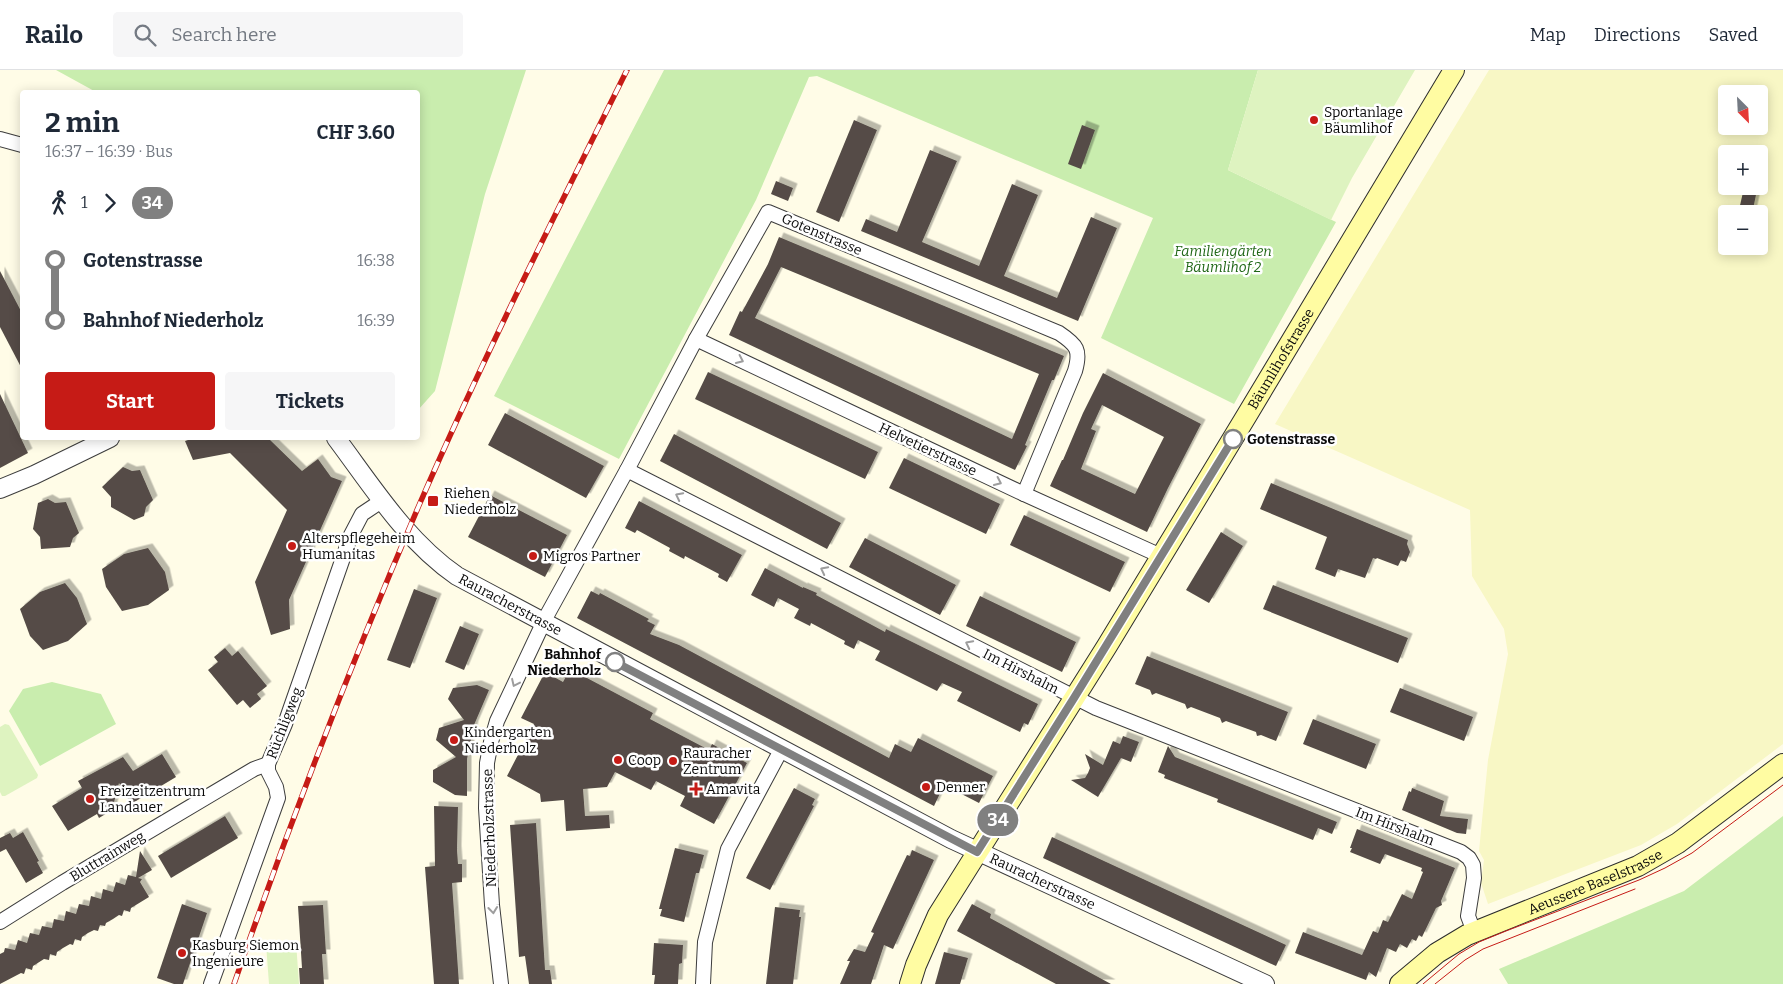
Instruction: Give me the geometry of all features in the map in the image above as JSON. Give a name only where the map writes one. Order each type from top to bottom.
[{"type":"main road","name":"Bäumlihofstrasse","points":[[910,984],[916,965],[938,916],[1161,556],[1454,70]]},
{"type":"main road","name":"Aeussere Baselstrasse","points":[[1400,984],[1437,953],[1474,932],[1638,866],[1678,843],[1783,764]]},
{"type":"street","points":[[0,139],[20,144]]},
{"type":"street","name":"Gotenstrasse","points":[[543,623],[696,339],[768,212],[1059,333],[1071,341],[1077,349],[1078,359],[1075,371],[1024,494]]},
{"type":"street","name":"Helvetierstrasse","points":[[696,339],[1024,494],[1161,556]]},
{"type":"street","points":[[0,489],[34,476],[106,440]]},
{"type":"street","name":"Rauracherstrasse","points":[[338,440],[405,528],[440,565],[466,582],[977,852],[1265,984]]},
{"type":"street","name":"Im Hirshalm","points":[[627,470],[1074,698],[1461,852],[1469,858],[1473,866],[1474,878],[1468,916],[1474,932]]},
{"type":"street","name":"Rüchligweg","points":[[211,984],[278,798],[276,787],[268,771],[268,764],[285,724],[350,536],[362,514],[383,500]]},
{"type":"street","name":"Niederholzstrasse","points":[[501,984],[490,876],[486,809],[487,763],[490,742],[497,721],[543,623]]},
{"type":"street","points":[[703,984],[705,942],[728,848],[781,750]]},
{"type":"street","name":"Bluttrainweg","points":[[0,922],[254,769],[268,764]]},
{"type":"green space","points":[[56,70],[526,70],[485,194],[435,391],[420,408],[420,90],[92,90]]},
{"type":"green space","name":"Familiengärten Bäumlihof 2","points":[[664,70],[1258,70],[1228,170],[1336,222],[1234,404],[1101,338],[1153,218],[817,76],[809,77],[756,200],[619,459],[494,396]]},
{"type":"green space","name":"Sportanlage Bäumlihof","points":[[1258,70],[1415,70],[1352,178],[1331,220],[1228,170]]},
{"type":"green space","points":[[1489,70],[1783,70],[1783,744],[1677,824],[1641,845],[1488,904],[1481,883],[1484,860],[1479,851],[1488,760],[1508,654],[1504,629],[1472,576],[1470,510],[1275,424]]},
{"type":"green space","points":[[52,682],[101,694],[116,724],[40,766],[9,711],[23,689]]},
{"type":"green space","points":[[5,724],[9,725],[38,775],[37,778],[2,796],[0,792],[0,727]]},
{"type":"green space","points":[[1783,816],[1783,984],[1508,984],[1499,969],[1684,891]]},
{"type":"green space","points":[[296,942],[299,984],[269,984],[266,944]]},
{"type":"building","points":[[854,120],[877,130],[839,222],[816,212]]},
{"type":"building","points":[[1082,125],[1095,130],[1081,169],[1068,164]]},
{"type":"building","points":[[930,150],[957,161],[922,242],[979,266],[1012,184],[1038,195],[1004,276],[1057,298],[1091,217],[1117,228],[1078,321],[861,231],[866,219],[897,232]]},
{"type":"building","points":[[776,181],[793,188],[788,201],[771,194]]},
{"type":"building","points":[[1742,195],[1756,195],[1754,205],[1740,205]]},
{"type":"building","points":[[779,237],[1064,356],[1025,445],[1027,446],[1015,470],[729,335],[740,311],[742,312],[768,264]],"holes":[[[781,267],[1039,374],[1012,439],[755,318]]]},
{"type":"building","points":[[0,271],[20,309],[20,365],[0,327]]},
{"type":"building","points":[[708,372],[878,452],[865,479],[695,399]]},
{"type":"building","points":[[1103,373],[1201,424],[1147,532],[1050,486]],"holes":[[[1102,405],[1164,437],[1135,494],[1081,469],[1096,431],[1091,429]]]},
{"type":"building","points":[[0,394],[20,436],[20,440],[22,440],[28,453],[0,468]]},
{"type":"building","points":[[505,413],[604,466],[586,498],[488,445]]},
{"type":"building","points":[[674,434],[841,523],[827,549],[660,461]]},
{"type":"building","name":"Alterspflegeheim Humanitas","points":[[270,440],[302,471],[318,459],[331,477],[342,481],[289,600],[290,629],[271,635],[255,582],[287,510],[230,453],[193,460],[185,441]]},
{"type":"building","points":[[904,458],[1000,504],[986,534],[889,488]]},
{"type":"building","points":[[123,467],[132,471],[140,470],[153,500],[146,507],[144,516],[134,520],[111,507],[111,497],[102,487]]},
{"type":"building","points":[[1271,483],[1408,540],[1407,544],[1410,552],[1406,562],[1401,560],[1398,566],[1373,558],[1365,578],[1338,569],[1335,577],[1315,569],[1327,537],[1260,509]]},
{"type":"building","points":[[490,495],[567,535],[545,577],[468,537]]},
{"type":"building","points":[[48,499],[55,503],[66,502],[79,533],[73,538],[70,547],[41,549],[40,537],[33,529],[38,503]]},
{"type":"building","points":[[639,501],[742,555],[727,582],[718,577],[719,574],[685,556],[684,559],[669,551],[670,548],[637,530],[635,533],[625,528]]},
{"type":"building","points":[[1024,515],[1125,562],[1110,592],[1010,545]]},
{"type":"building","points":[[1221,532],[1243,546],[1209,603],[1186,590]]},
{"type":"building","points":[[865,538],[956,585],[940,615],[849,567]]},
{"type":"building","points":[[148,548],[165,572],[169,590],[148,605],[122,611],[106,587],[102,569],[124,554]]},
{"type":"building","points":[[765,568],[803,588],[817,593],[816,595],[885,632],[886,629],[1038,704],[1028,725],[1024,723],[1020,732],[957,701],[962,692],[942,683],[937,691],[875,660],[880,651],[858,640],[854,649],[844,644],[845,641],[811,623],[810,626],[794,618],[799,609],[778,598],[774,607],[751,595]]},
{"type":"building","points":[[65,583],[77,598],[87,624],[68,641],[43,650],[30,636],[20,609],[40,592]]},
{"type":"building","points":[[1273,585],[1408,638],[1398,663],[1263,609]]},
{"type":"building","points":[[414,589],[437,598],[410,668],[387,660]]},
{"type":"building","points":[[591,591],[599,595],[600,593],[649,619],[647,621],[655,625],[650,634],[679,645],[889,758],[895,744],[911,752],[918,738],[993,776],[979,803],[944,785],[934,806],[577,618]]},
{"type":"building","points":[[980,596],[1076,642],[1062,672],[966,626]]},
{"type":"building","points":[[460,626],[479,634],[464,670],[445,662]]},
{"type":"building","points":[[225,648],[232,656],[238,651],[267,686],[257,694],[261,699],[250,708],[243,700],[237,705],[208,670],[218,662],[214,657]]},
{"type":"building","points":[[1147,656],[1288,712],[1276,741],[1261,735],[1257,736],[1256,732],[1226,721],[1222,723],[1220,718],[1191,707],[1187,709],[1185,704],[1156,693],[1152,695],[1150,690],[1135,684]]},
{"type":"building","points":[[570,669],[653,713],[650,719],[709,750],[712,744],[747,763],[714,824],[680,806],[685,796],[656,781],[651,790],[615,772],[607,787],[583,789],[585,816],[609,815],[610,828],[566,831],[564,800],[541,802],[540,794],[507,776],[534,724],[521,718],[545,672],[563,682]]},
{"type":"building","name":"Kindergarten Niederholz","points":[[477,685],[489,690],[474,725],[467,759],[467,796],[455,795],[433,782],[433,770],[456,757],[436,740],[439,728],[464,720],[448,699],[453,688]]},
{"type":"building","points":[[1400,688],[1473,717],[1464,741],[1390,712]]},
{"type":"building","points":[[1313,719],[1376,744],[1366,769],[1303,744]]},
{"type":"building","points":[[1123,736],[1139,742],[1131,762],[1121,758],[1098,797],[1071,780],[1085,778],[1088,773],[1090,768],[1085,754],[1103,765],[1113,741],[1120,744]]},
{"type":"building","points":[[1168,746],[1175,757],[1337,822],[1332,834],[1318,828],[1313,840],[1217,802],[1218,799],[1164,778],[1165,775],[1158,772]]},
{"type":"building","name":"Freizeitzentrum Landauer","points":[[162,754],[176,777],[131,804],[119,783],[112,810],[99,818],[97,814],[68,831],[52,806],[82,788],[78,781],[123,757],[133,771]]},
{"type":"building","points":[[794,788],[815,799],[812,805],[814,806],[770,890],[746,878]]},
{"type":"building","points":[[1412,788],[1444,801],[1440,816],[1468,819],[1466,834],[1457,833],[1402,810]]},
{"type":"building","points":[[434,806],[458,807],[457,850],[458,864],[462,864],[462,882],[452,883],[459,984],[434,984],[425,867],[435,866]]},
{"type":"building","points":[[225,816],[238,838],[171,878],[158,856]]},
{"type":"building","points":[[536,823],[545,970],[550,970],[552,984],[529,984],[525,956],[519,957],[510,825]]},
{"type":"building","points":[[1357,829],[1455,868],[1441,901],[1442,905],[1436,908],[1422,937],[1419,935],[1416,941],[1412,939],[1407,948],[1400,944],[1396,952],[1387,948],[1376,977],[1369,972],[1366,980],[1295,953],[1303,932],[1362,955],[1373,931],[1378,933],[1383,920],[1388,922],[1402,894],[1412,899],[1423,872],[1421,871],[1422,868],[1385,854],[1380,864],[1350,852]]},
{"type":"building","points":[[23,832],[39,861],[37,862],[43,873],[26,883],[6,849],[0,852],[0,838],[10,833],[13,838]]},
{"type":"building","points":[[1052,837],[1286,945],[1276,966],[1043,858]]},
{"type":"building","points":[[675,848],[704,855],[699,873],[696,873],[684,922],[660,916],[662,909],[659,909]]},
{"type":"building","points":[[912,850],[934,860],[893,949],[884,945],[871,984],[840,984],[850,961],[847,961],[854,949],[865,952],[874,933],[871,932],[907,855],[910,856]]},
{"type":"building","points":[[140,851],[152,870],[138,878],[142,879],[140,882],[149,897],[131,908],[130,912],[124,910],[122,916],[119,915],[106,923],[105,926],[100,925],[98,931],[94,930],[88,933],[82,937],[81,941],[75,939],[73,945],[70,944],[63,948],[57,952],[56,956],[50,954],[49,960],[44,959],[33,966],[32,970],[26,968],[24,974],[21,973],[0,984],[0,954],[4,952],[5,948],[15,950],[18,940],[27,943],[30,933],[39,935],[42,926],[52,928],[54,919],[64,921],[66,911],[76,914],[79,904],[89,906],[91,896],[101,899],[103,889],[113,892],[116,882],[125,885],[128,875],[136,877]]},
{"type":"building","points":[[182,904],[207,913],[183,984],[174,984],[157,978]]},
{"type":"building","points":[[972,904],[991,914],[990,918],[1111,984],[1056,984],[957,931]]},
{"type":"building","points":[[323,905],[326,954],[322,954],[324,984],[300,984],[299,968],[302,968],[298,906]]},
{"type":"building","points":[[775,907],[800,910],[799,917],[801,917],[793,984],[766,984]]},
{"type":"building","points":[[654,943],[683,945],[682,963],[679,964],[678,984],[654,984],[655,975],[652,975]]},
{"type":"building","points":[[944,952],[968,958],[960,984],[935,984]]},
{"type":"tram line","points":[[1423,984],[1459,954],[1479,942],[1639,880],[1665,868],[1692,853],[1783,785]]},
{"type":"tram line","points":[[1435,984],[1465,960],[1483,949],[1635,889]]},
{"type":"railway","points":[[234,984],[322,742],[420,503],[495,339],[627,70]]},
{"type":"bus line","name":"34","points":[[615,662],[977,852],[1116,631],[1233,439]]},
{"type":"place","name":"Sportanlage Bäumlihof","points":[[1314,120]]},
{"type":"place","name":"Gotenstrasse","points":[[1233,439]]},
{"type":"place","name":"Riehen Niederholz","points":[[433,501]]},
{"type":"place","name":"Alterspflegeheim Humanitas","points":[[292,546]]},
{"type":"place","name":"Migros Partner","points":[[533,556]]},
{"type":"place","name":"Bahnhof Niederholz","points":[[615,662]]},
{"type":"place","name":"Kindergarten Niederholz","points":[[454,740]]},
{"type":"place","name":"Coop","points":[[618,760]]},
{"type":"place","name":"Rauracher Zentrum","points":[[673,761]]},
{"type":"place","name":"Denner","points":[[926,787]]},
{"type":"place","name":"Amavita","points":[[696,789]]},
{"type":"place","name":"Freizeitzentrum Landauer","points":[[90,799]]},
{"type":"place","name":"Kasburg Siemon Ingenieure","points":[[182,953]]}]
